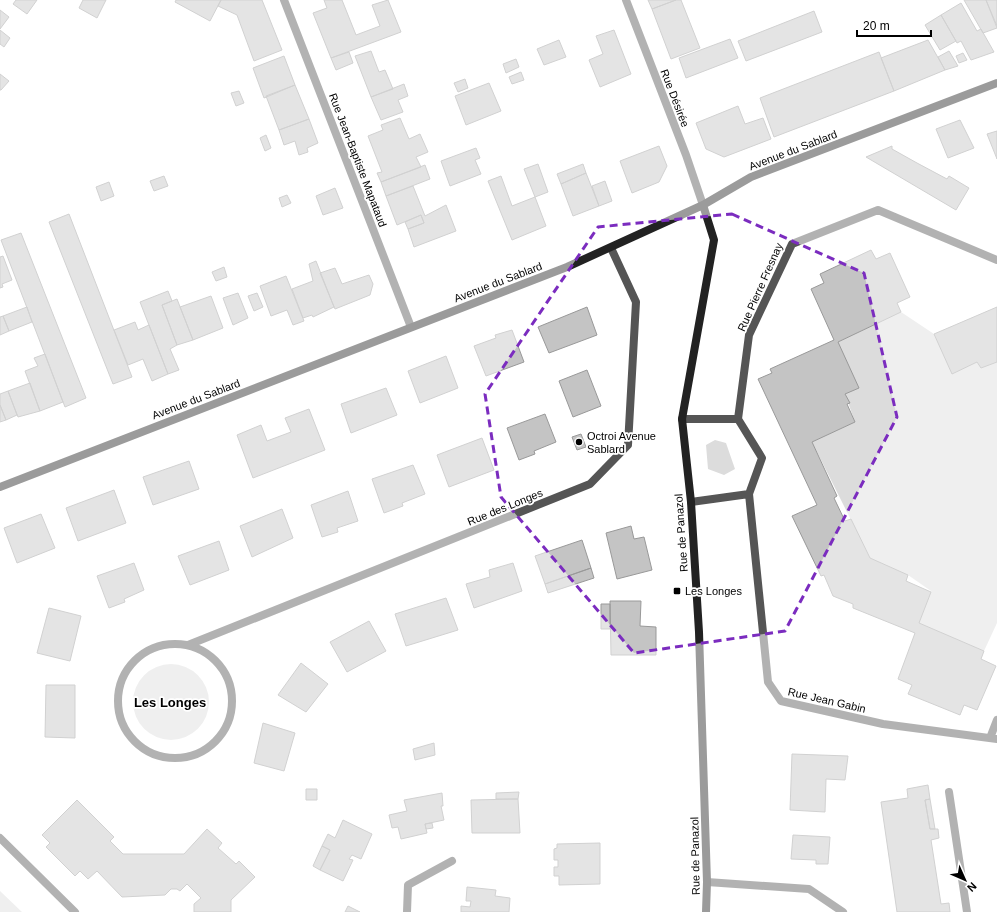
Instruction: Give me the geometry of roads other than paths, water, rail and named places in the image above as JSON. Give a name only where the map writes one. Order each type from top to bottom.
[{"type":"street","name":"Rue Jean-Baptiste Mapataud","points":[[284,0],[411,327]]},
{"type":"street","name":"Rue Désirée","points":[[626,0],[686,155],[703,205]]},
{"type":"street","name":"Avenue du Sablard","points":[[0,487],[610,248],[703,205],[751,177],[997,83]]},
{"type":"street","name":"Rue de Panazol","points":[[703,205],[714,240],[682,419],[691,502],[700,632],[708,882],[706,912]]},
{"type":"street","name":"Rue Pierre Fresnay","points":[[738,419],[749,335],[792,244],[878,210],[997,260]]},
{"type":"street","name":"Rue des Longes","points":[[188,645],[205,652],[220,665],[229,682],[232,702],[229,721],[219,738],[203,750],[185,758],[165,758],[147,751],[133,740],[122,725],[117,707],[118,689],[125,672],[136,658],[152,648],[170,644],[188,645],[590,484],[628,445],[636,302],[610,248]]},
{"type":"street","points":[[682,419],[738,419]]},
{"type":"street","name":"Rue Jean Gabin","points":[[738,419],[762,458],[749,494],[768,682],[781,701],[883,724],[994,739]]},
{"type":"street","points":[[691,502],[749,494]]},
{"type":"street","points":[[994,739],[997,720]]},
{"type":"street","points":[[949,792],[967,912]]},
{"type":"street","points":[[0,838],[76,912]]},
{"type":"street","points":[[407,912],[408,885],[452,861]]},
{"type":"street","points":[[708,882],[808,889],[843,912]]},
{"type":"place","name":"Octroi Avenue Sablard","points":[[579,442]]},
{"type":"place","name":"Les Longes","points":[[677,591]]},
{"type":"district","name":"Les Longes","points":[[170,702]]}]
